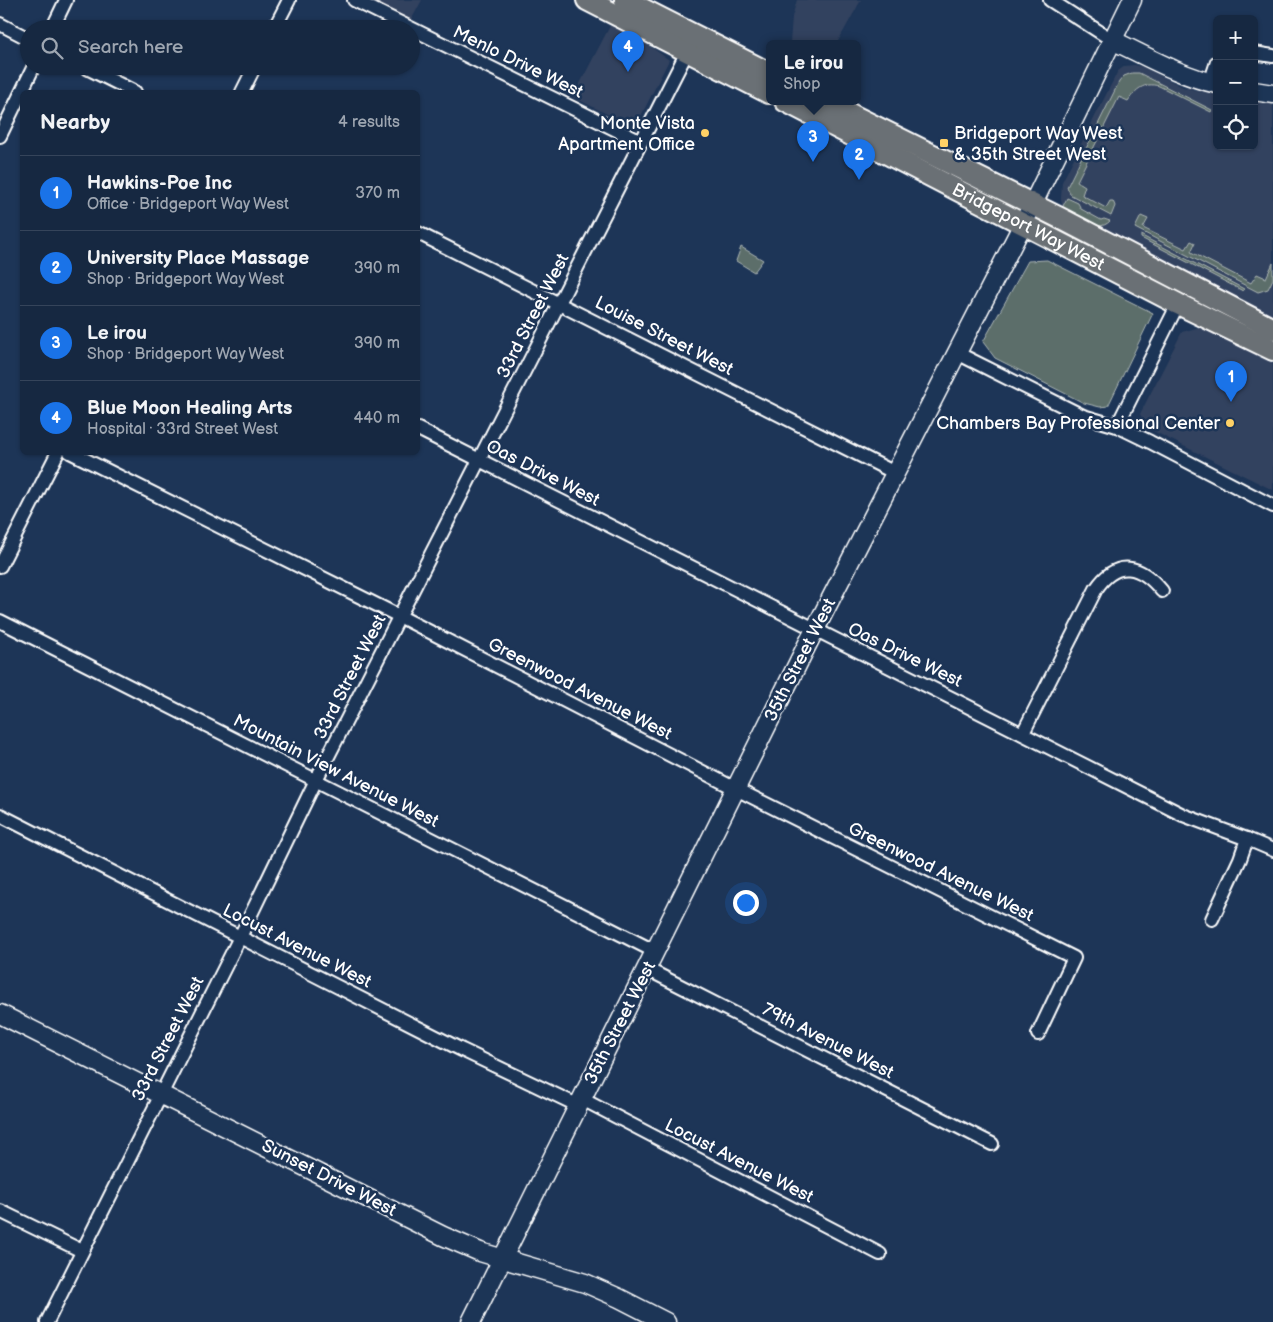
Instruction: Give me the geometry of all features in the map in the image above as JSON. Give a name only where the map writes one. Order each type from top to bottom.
[{"type":"main road","points":[[587,0],[766,91]]},
{"type":"main road","points":[[625,0],[766,71]]},
{"type":"main road","name":"Bridgeport Way West","points":[[793,105],[1267,348]]},
{"type":"main road","name":"Bridgeport Way West","points":[[832,105],[1272,325]]},
{"type":"street","points":[[56,20],[66,0]]},
{"type":"street","points":[[279,20],[289,0]]},
{"type":"street","name":"Menlo Drive West","points":[[354,0],[394,20]]},
{"type":"street","points":[[1050,0],[1112,40],[1178,72],[1213,84]]},
{"type":"street","name":"35th Street West","points":[[471,1322],[895,473],[1024,224],[1132,0]]},
{"type":"street","points":[[0,24],[20,34]]},
{"type":"street","name":"Menlo Drive West","points":[[420,33],[640,142]]},
{"type":"street","name":"33rd Street West","points":[[46,1322],[240,937],[316,780],[401,617],[688,50]]},
{"type":"street","points":[[1258,54],[1273,56]]},
{"type":"street","points":[[22,90],[30,75]]},
{"type":"street","points":[[101,75],[131,90]]},
{"type":"street","points":[[243,90],[250,75]]},
{"type":"street","points":[[1258,92],[1273,94]]},
{"type":"street","points":[[0,136],[20,95]]},
{"type":"street","name":"Louise Street West","points":[[420,233],[895,473]]},
{"type":"street","points":[[1117,426],[1178,304]]},
{"type":"street","points":[[1267,348],[1272,325]]},
{"type":"street","points":[[957,353],[1083,416],[1117,426],[1273,506]]},
{"type":"street","name":"Oas Drive West","points":[[420,430],[1024,733],[1183,815],[1273,850]]},
{"type":"street","points":[[0,566],[56,455]]},
{"type":"street","name":"Greenwood Avenue West","points":[[76,455],[401,617],[736,789],[1074,958],[1038,1034]]},
{"type":"street","points":[[1024,733],[1096,588],[1104,577],[1119,569],[1134,570],[1150,578],[1162,591]]},
{"type":"street","name":"Mountain View Avenue West","points":[[0,621],[656,952]]},
{"type":"street","name":"Locust Avenue West","points":[[0,815],[462,1050],[580,1103],[880,1254]]},
{"type":"street","points":[[1212,919],[1240,859],[1247,839]]},
{"type":"street","name":"79th Avenue West","points":[[647,969],[992,1144]]},
{"type":"street","name":"Sunset Drive West","points":[[0,1014],[443,1236],[480,1252],[585,1283],[666,1322]]},
{"type":"street","points":[[0,1211],[82,1251]]},
{"type":"shaded area","points":[[366,0],[422,0],[411,20],[406,20]]},
{"type":"shaded area","points":[[797,0],[861,0],[839,40],[790,40],[792,17]]},
{"type":"shaded area","points":[[611,24],[643,41],[669,60],[635,128],[573,97]]},
{"type":"shaded area","points":[[1125,66],[1143,67],[1183,87],[1213,94],[1213,150],[1258,150],[1258,101],[1273,103],[1273,318],[1063,209],[1061,199],[1062,182],[1118,71]]},
{"type":"shaded area","points":[[1139,73],[1212,110],[1211,112],[1154,85],[1141,88],[1128,101],[1119,97],[1077,181],[1085,186],[1082,195],[1106,208],[1110,201],[1113,201],[1115,206],[1111,216],[1071,195],[1067,187],[1119,82],[1124,76]]},
{"type":"shaded area","points":[[1067,198],[1078,203],[1081,209],[1101,220],[1110,221],[1105,225],[1099,226],[1086,222],[1062,208]]},
{"type":"shaded area","points":[[1141,216],[1148,219],[1143,228],[1186,249],[1191,241],[1195,243],[1191,252],[1251,283],[1257,274],[1266,278],[1273,263],[1273,279],[1268,289],[1258,292],[1135,228]]},
{"type":"shaded area","points":[[1141,235],[1244,289],[1243,291],[1141,238]]},
{"type":"shaded area","points":[[741,247],[763,260],[754,272],[736,261]]},
{"type":"shaded area","points":[[1047,260],[1153,313],[1108,406],[1100,407],[1084,403],[995,358],[983,342],[1028,261]]},
{"type":"shaded area","points":[[1200,327],[1273,363],[1273,490],[1147,428],[1140,414],[1182,332]]},
{"type":"place","name":"Blue Moon Healing Arts","points":[[628,72]]},
{"type":"place","name":"Monte Vista Apartment Office","points":[[705,133]]},
{"type":"place","name":"Bridgeport Way West & 35th Street West","points":[[944,143]]},
{"type":"place","name":"Le irou","points":[[813,162]]},
{"type":"place","name":"University Place Massage","points":[[859,180]]},
{"type":"place","name":"Hawkins-Poe Inc","points":[[1231,402]]},
{"type":"place","name":"Chambers Bay Professional Center","points":[[1230,423]]}]
